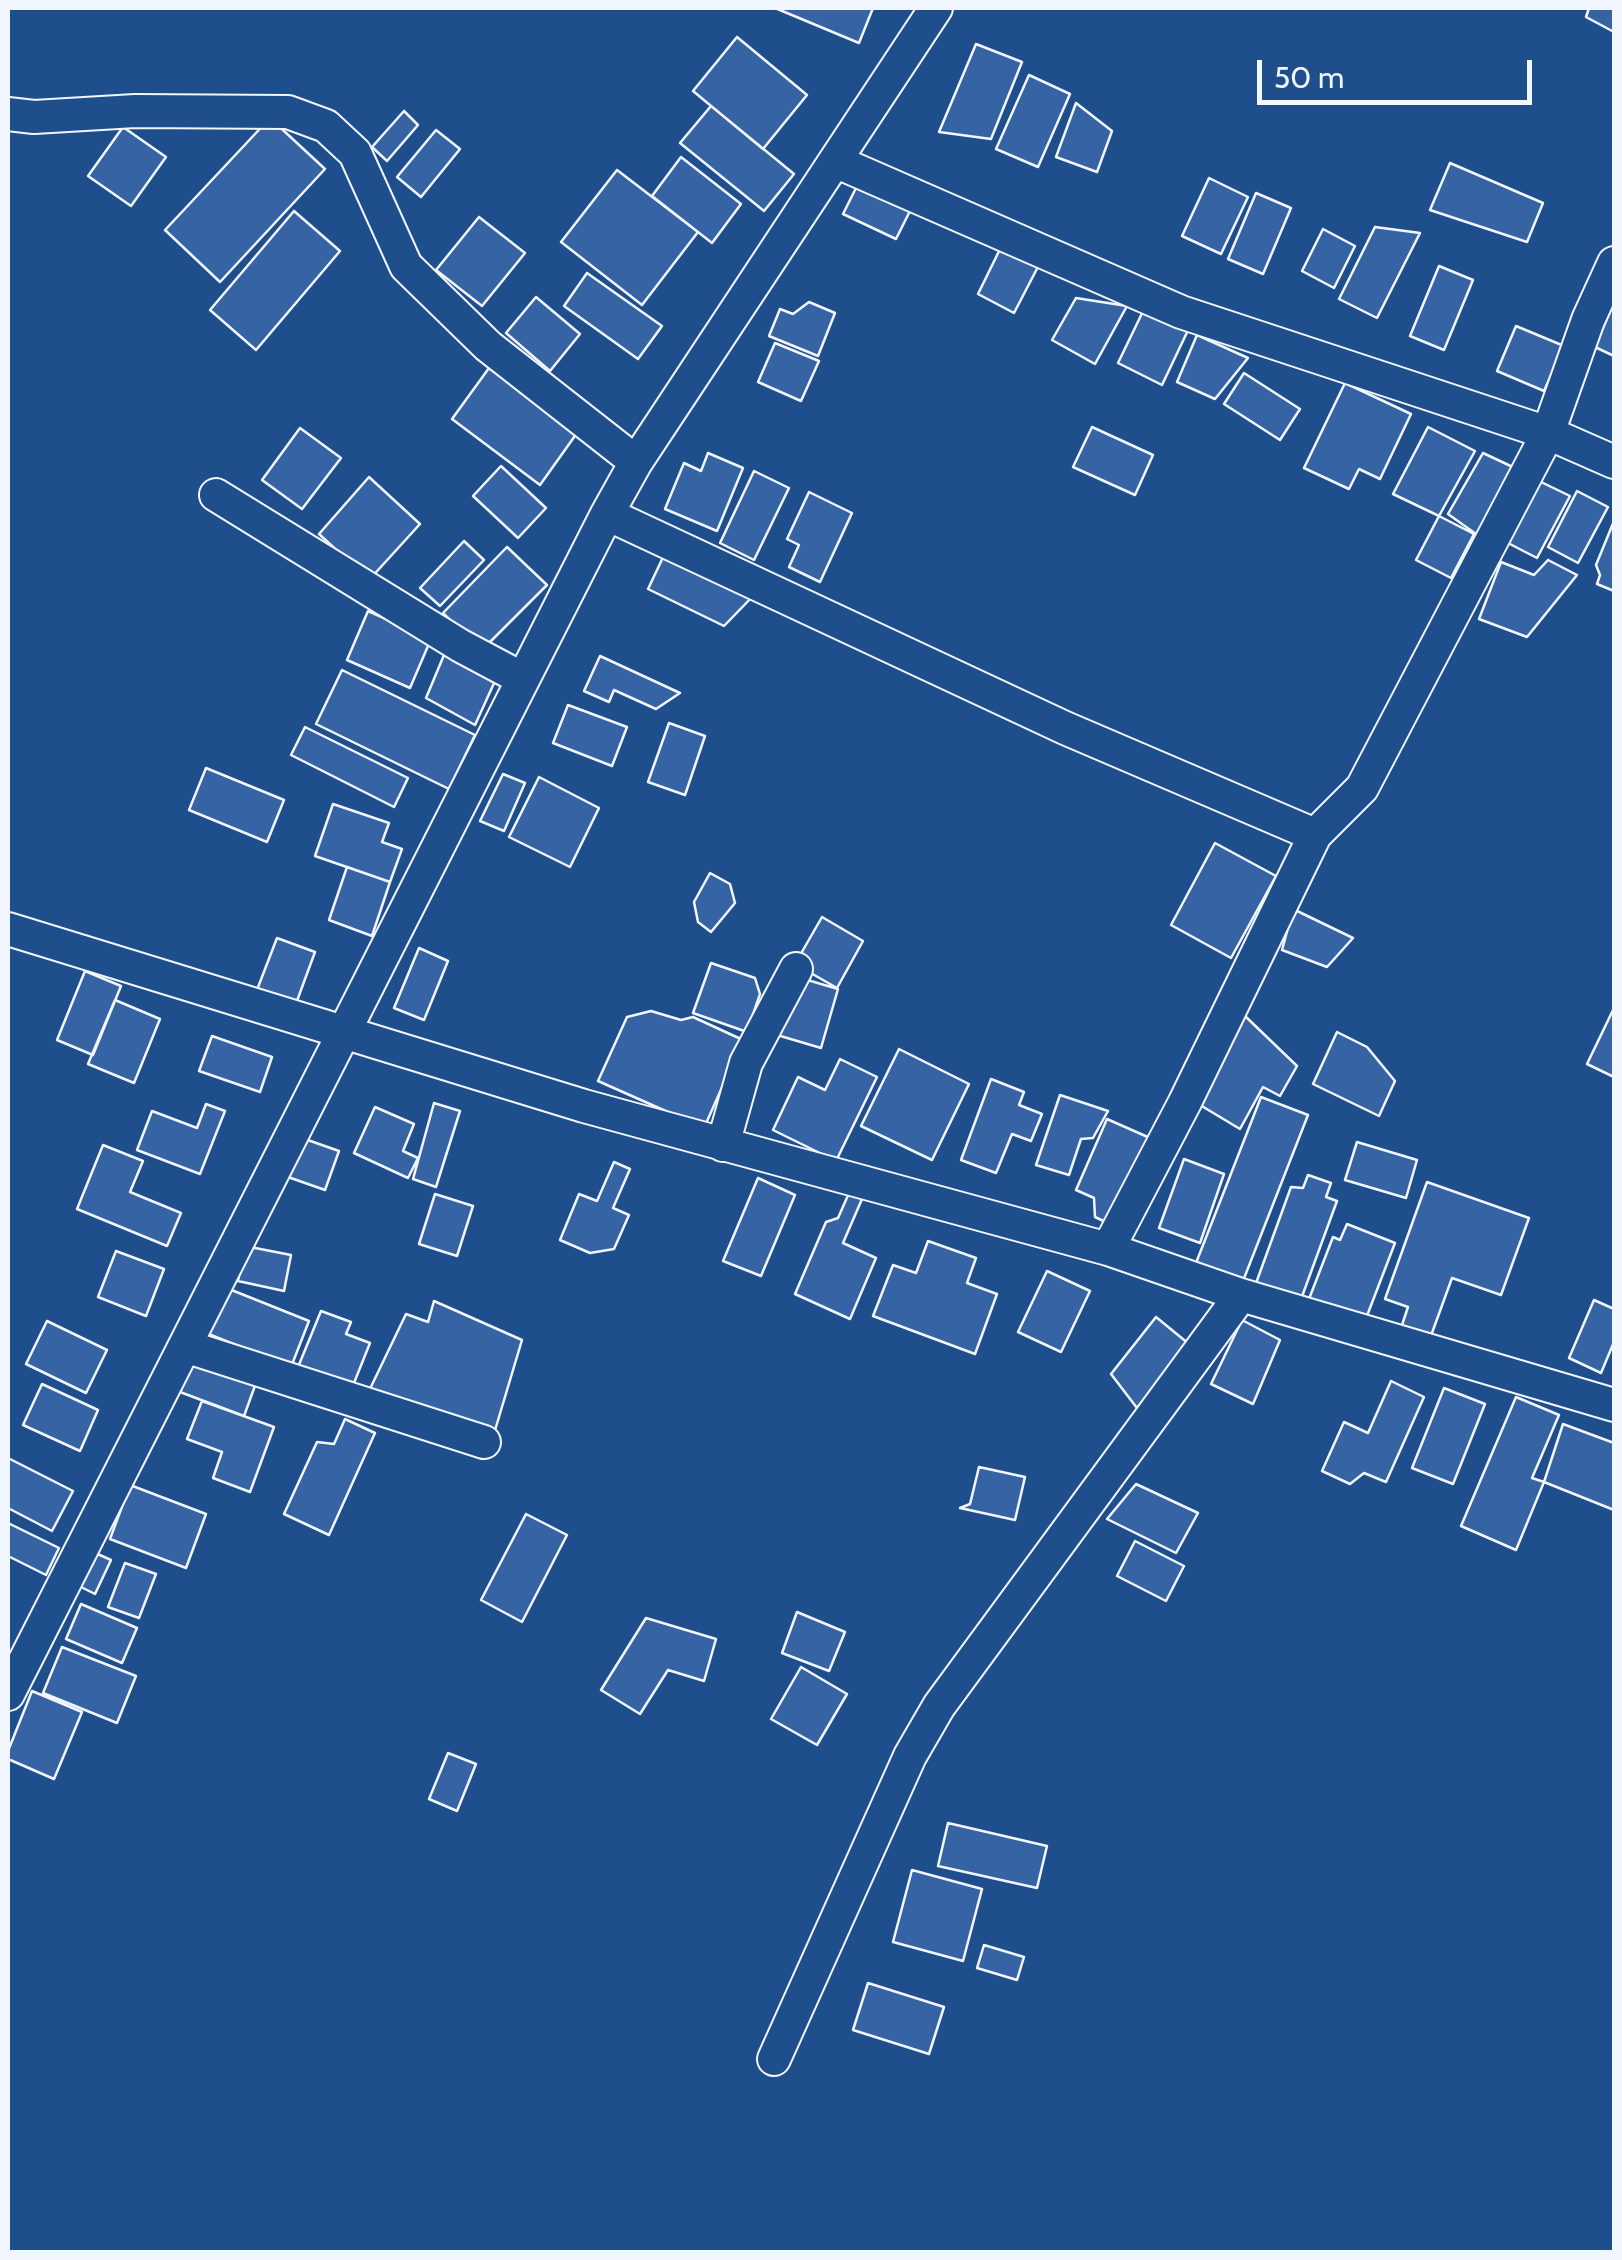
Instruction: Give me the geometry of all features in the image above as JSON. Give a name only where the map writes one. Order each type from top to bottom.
[{"type":"street","points":[[8,1694],[607,514],[636,462],[936,8]]},
{"type":"street","points":[[8,114],[34,117],[135,110],[288,112],[326,126],[355,153],[406,266],[488,346],[636,462]]},
{"type":"street","points":[[834,161],[1181,312],[1548,433],[1614,462]]},
{"type":"street","points":[[1108,1248],[1185,1102],[1316,835],[1362,788],[1548,433],[1588,320],[1614,263]]},
{"type":"street","points":[[216,495],[462,646],[523,679]]},
{"type":"street","points":[[607,514],[1065,728],[1316,835]]},
{"type":"street","points":[[8,929],[723,1145],[1108,1248],[1241,1295],[1614,1406]]},
{"type":"street","points":[[723,1145],[746,1063],[796,968]]},
{"type":"street","points":[[774,2059],[910,1756],[940,1706],[1241,1295]]},
{"type":"street","points":[[185,1346],[484,1442]]},
{"type":"building","points":[[775,8],[873,8],[859,43]]},
{"type":"building","points":[[1589,8],[1614,8],[1614,32],[1586,17]]},
{"type":"building","points":[[737,37],[807,95],[763,149],[693,91]]},
{"type":"building","points":[[976,44],[1022,62],[991,139],[939,132]]},
{"type":"building","points":[[1029,75],[1070,94],[1038,167],[996,149]]},
{"type":"building","points":[[1076,103],[1112,131],[1097,172],[1056,157]]},
{"type":"building","points":[[711,106],[794,174],[764,211],[680,143]]},
{"type":"building","points":[[404,111],[418,125],[387,161],[372,147]]},
{"type":"building","points":[[270,118],[325,169],[220,282],[165,230]]},
{"type":"building","points":[[123,127],[166,157],[131,206],[88,176]]},
{"type":"building","points":[[436,130],[460,149],[421,197],[397,177]]},
{"type":"building","points":[[681,157],[741,204],[712,243],[652,196]]},
{"type":"building","points":[[1450,163],[1543,203],[1527,242],[1430,210]]},
{"type":"building","points":[[617,170],[698,232],[642,305],[561,242]]},
{"type":"building","points":[[862,176],[915,201],[896,239],[843,214]]},
{"type":"building","points":[[1209,178],[1248,197],[1221,254],[1182,236]]},
{"type":"building","points":[[1256,193],[1291,208],[1263,274],[1228,259]]},
{"type":"building","points":[[294,211],[340,251],[256,350],[210,310]]},
{"type":"building","points":[[479,217],[525,253],[482,306],[436,270]]},
{"type":"building","points":[[1375,227],[1420,233],[1377,318],[1339,299]]},
{"type":"building","points":[[1323,229],[1355,246],[1334,288],[1302,271]]},
{"type":"building","points":[[1003,243],[1041,261],[1014,313],[978,294]]},
{"type":"building","points":[[1439,266],[1473,280],[1444,350],[1410,336]]},
{"type":"building","points":[[587,273],[662,326],[638,359],[564,306]]},
{"type":"building","points":[[536,297],[580,334],[550,371],[506,333]]},
{"type":"building","points":[[1076,298],[1127,306],[1095,364],[1052,340]]},
{"type":"building","points":[[809,302],[835,313],[818,356],[769,336],[780,309],[793,314]]},
{"type":"building","points":[[1147,303],[1191,324],[1162,385],[1118,363]]},
{"type":"building","points":[[1611,309],[1614,310],[1614,356],[1595,347]]},
{"type":"building","points":[[1516,326],[1564,346],[1544,391],[1497,371]]},
{"type":"building","points":[[1197,335],[1248,358],[1215,399],[1177,382]]},
{"type":"building","points":[[775,343],[819,361],[801,401],[758,382]]},
{"type":"building","points":[[489,368],[577,433],[540,485],[452,419]]},
{"type":"building","points":[[1244,373],[1300,409],[1280,440],[1224,404]]},
{"type":"building","points":[[1345,383],[1411,414],[1380,479],[1359,469],[1349,489],[1304,468]]},
{"type":"building","points":[[1092,427],[1153,455],[1135,495],[1073,467]]},
{"type":"building","points":[[1428,427],[1475,451],[1439,516],[1393,494]]},
{"type":"building","points":[[300,428],[341,458],[302,509],[262,480]]},
{"type":"building","points":[[708,453],[743,468],[717,531],[665,509],[684,463],[701,471]]},
{"type":"building","points":[[1483,453],[1517,469],[1483,539],[1448,514]]},
{"type":"building","points":[[501,466],[546,508],[518,538],[473,496]]},
{"type":"building","points":[[754,471],[789,488],[754,560],[720,543]]},
{"type":"building","points":[[369,477],[420,524],[369,580],[319,534]]},
{"type":"building","points":[[1537,480],[1570,496],[1537,558],[1506,542]]},
{"type":"building","points":[[1577,491],[1608,507],[1578,563],[1548,547]]},
{"type":"building","points":[[809,492],[852,513],[820,582],[789,567],[799,545],[787,539]]},
{"type":"building","points":[[1439,516],[1474,534],[1451,578],[1416,560]]},
{"type":"building","points":[[1614,521],[1614,591],[1597,584],[1600,575],[1596,565]]},
{"type":"building","points":[[464,541],[484,560],[440,606],[420,588]]},
{"type":"building","points":[[507,547],[547,585],[481,651],[443,613]]},
{"type":"building","points":[[666,551],[755,594],[724,626],[648,589]]},
{"type":"building","points":[[1548,560],[1577,575],[1527,637],[1479,619],[1501,562],[1534,575]]},
{"type":"building","points":[[368,611],[431,639],[410,688],[347,660]]},
{"type":"building","points":[[444,655],[495,681],[475,725],[426,698]]},
{"type":"building","points":[[600,656],[680,693],[656,709],[614,690],[609,702],[584,691]]},
{"type":"building","points":[[342,670],[475,735],[449,789],[316,724]]},
{"type":"building","points":[[568,705],[627,727],[612,766],[553,743]]},
{"type":"building","points":[[669,723],[705,736],[685,795],[648,782]]},
{"type":"building","points":[[305,727],[408,778],[394,807],[291,755]]},
{"type":"building","points":[[206,768],[284,800],[267,842],[189,810]]},
{"type":"building","points":[[503,774],[525,783],[504,831],[480,821]]},
{"type":"building","points":[[539,777],[599,808],[570,867],[509,837]]},
{"type":"building","points":[[333,804],[389,823],[382,842],[402,849],[390,882],[315,856]]},
{"type":"building","points":[[1215,843],[1276,876],[1231,958],[1171,925]]},
{"type":"building","points":[[347,867],[390,882],[372,936],[329,920]]},
{"type":"building","points":[[710,873],[730,884],[735,903],[711,932],[698,922],[694,902]]},
{"type":"building","points":[[1293,909],[1353,938],[1327,967],[1282,950]]},
{"type":"building","points":[[822,917],[863,941],[837,988],[795,964]]},
{"type":"building","points":[[277,938],[315,952],[294,1009],[255,995]]},
{"type":"building","points":[[419,948],[448,961],[424,1020],[394,1008]]},
{"type":"building","points":[[711,963],[755,978],[760,994],[747,1032],[693,1013]]},
{"type":"building","points":[[85,971],[121,986],[93,1055],[57,1040]]},
{"type":"building","points":[[794,976],[838,989],[821,1048],[777,1035]]},
{"type":"building","points":[[115,1000],[160,1019],[134,1083],[88,1064]]},
{"type":"building","points":[[1614,1008],[1614,1077],[1587,1064]]},
{"type":"building","points":[[651,1011],[681,1020],[693,1017],[743,1040],[704,1128],[598,1081],[627,1017]]},
{"type":"building","points":[[1245,1016],[1297,1066],[1280,1096],[1263,1087],[1240,1129],[1195,1102]]},
{"type":"building","points":[[1337,1032],[1367,1047],[1395,1081],[1379,1116],[1313,1084]]},
{"type":"building","points":[[212,1036],[272,1057],[260,1092],[199,1071]]},
{"type":"building","points":[[899,1049],[969,1084],[932,1160],[861,1126]]},
{"type":"building","points":[[840,1059],[877,1077],[836,1161],[773,1130],[798,1077],[825,1090]]},
{"type":"building","points":[[991,1079],[1024,1092],[1019,1105],[1042,1114],[1031,1141],[1012,1134],[996,1173],[961,1160]]},
{"type":"building","points":[[1060,1095],[1108,1111],[1093,1138],[1081,1139],[1069,1175],[1036,1165]]},
{"type":"building","points":[[1261,1097],[1308,1115],[1243,1281],[1196,1263]]},
{"type":"building","points":[[434,1103],[460,1111],[436,1187],[413,1179]]},
{"type":"building","points":[[206,1104],[225,1111],[200,1174],[137,1150],[152,1111],[197,1128]]},
{"type":"building","points":[[375,1107],[414,1124],[403,1151],[418,1158],[408,1178],[354,1153]]},
{"type":"building","points":[[1107,1119],[1150,1138],[1112,1225],[1095,1217],[1094,1198],[1076,1190]]},
{"type":"building","points":[[302,1138],[339,1151],[325,1190],[288,1177]]},
{"type":"building","points":[[1357,1142],[1417,1160],[1406,1198],[1345,1180]]},
{"type":"building","points":[[103,1145],[143,1161],[130,1192],[181,1213],[167,1246],[77,1209]]},
{"type":"building","points":[[1184,1159],[1224,1174],[1200,1243],[1159,1228]]},
{"type":"building","points":[[614,1162],[630,1169],[613,1208],[629,1215],[614,1249],[590,1253],[560,1240],[579,1194],[597,1201]]},
{"type":"building","points":[[1308,1175],[1331,1183],[1326,1197],[1337,1201],[1300,1302],[1255,1286],[1291,1187],[1303,1188]]},
{"type":"building","points":[[758,1178],[795,1195],[761,1276],[723,1261]]},
{"type":"building","points":[[1427,1182],[1529,1218],[1501,1295],[1452,1278],[1428,1344],[1399,1334],[1408,1307],[1385,1299]]},
{"type":"building","points":[[849,1193],[862,1199],[843,1243],[876,1258],[850,1319],[795,1294],[826,1222],[838,1218]]},
{"type":"building","points":[[435,1194],[473,1206],[457,1256],[419,1244]]},
{"type":"building","points":[[1347,1224],[1395,1243],[1365,1321],[1309,1299],[1333,1237],[1340,1240]]},
{"type":"building","points":[[928,1241],[976,1258],[967,1283],[997,1294],[975,1354],[873,1316],[893,1265],[916,1273]]},
{"type":"building","points":[[245,1246],[291,1255],[284,1291],[238,1281]]},
{"type":"building","points":[[116,1251],[164,1269],[146,1316],[98,1297]]},
{"type":"building","points":[[1047,1271],[1090,1291],[1061,1352],[1018,1332]]},
{"type":"building","points":[[224,1287],[309,1321],[291,1367],[206,1333]]},
{"type":"building","points":[[1594,1300],[1614,1309],[1614,1342],[1601,1373],[1569,1358]]},
{"type":"building","points":[[434,1301],[522,1340],[493,1437],[368,1393],[406,1314],[428,1322]]},
{"type":"building","points":[[321,1311],[351,1322],[346,1334],[370,1343],[350,1393],[296,1372]]},
{"type":"building","points":[[1156,1317],[1189,1344],[1137,1408],[1111,1374]]},
{"type":"building","points":[[1242,1320],[1280,1340],[1253,1404],[1211,1384]]},
{"type":"building","points":[[47,1321],[107,1350],[86,1393],[26,1364]]},
{"type":"building","points":[[193,1359],[256,1383],[244,1416],[180,1392]]},
{"type":"building","points":[[1391,1381],[1424,1397],[1386,1482],[1364,1473],[1350,1484],[1322,1471],[1344,1422],[1368,1433]]},
{"type":"building","points":[[42,1384],[98,1410],[80,1451],[23,1425]]},
{"type":"building","points":[[1444,1388],[1485,1404],[1453,1484],[1412,1468]]},
{"type":"building","points":[[1516,1397],[1559,1415],[1532,1478],[1544,1482],[1516,1550],[1461,1526]]},
{"type":"building","points":[[202,1401],[274,1427],[250,1492],[213,1478],[222,1452],[187,1439]]},
{"type":"building","points":[[345,1419],[375,1433],[329,1535],[284,1514],[317,1442],[334,1444]]},
{"type":"building","points":[[1563,1424],[1614,1443],[1614,1510],[1544,1482]]},
{"type":"building","points":[[8,1458],[73,1491],[52,1531],[8,1508]]},
{"type":"building","points":[[979,1467],[1025,1477],[1015,1520],[960,1508],[970,1504]]},
{"type":"building","points":[[1136,1484],[1198,1513],[1176,1553],[1107,1519]]},
{"type":"building","points":[[130,1485],[206,1514],[186,1568],[110,1539]]},
{"type":"building","points":[[526,1514],[567,1535],[522,1622],[481,1600]]},
{"type":"building","points":[[8,1523],[59,1548],[46,1575],[8,1556]]},
{"type":"building","points":[[1135,1541],[1184,1566],[1166,1601],[1117,1576]]},
{"type":"building","points":[[93,1552],[111,1560],[95,1594],[77,1585]]},
{"type":"building","points":[[125,1563],[156,1574],[139,1618],[108,1607]]},
{"type":"building","points":[[81,1604],[137,1628],[122,1663],[66,1639]]},
{"type":"building","points":[[797,1612],[845,1632],[829,1671],[782,1653]]},
{"type":"building","points":[[646,1618],[716,1639],[704,1681],[668,1670],[640,1714],[601,1690]]},
{"type":"building","points":[[62,1647],[136,1676],[117,1723],[43,1693]]},
{"type":"building","points":[[801,1667],[847,1694],[817,1745],[771,1719]]},
{"type":"building","points":[[32,1691],[82,1712],[54,1779],[8,1759]]},
{"type":"building","points":[[448,1753],[476,1764],[457,1811],[429,1799]]},
{"type":"building","points":[[948,1823],[1047,1846],[1037,1888],[938,1866]]},
{"type":"building","points":[[912,1870],[982,1889],[963,1961],[893,1942]]},
{"type":"building","points":[[984,1945],[1024,1957],[1017,1980],[977,1968]]},
{"type":"building","points":[[868,1983],[944,2007],[929,2054],[853,2030]]}]
